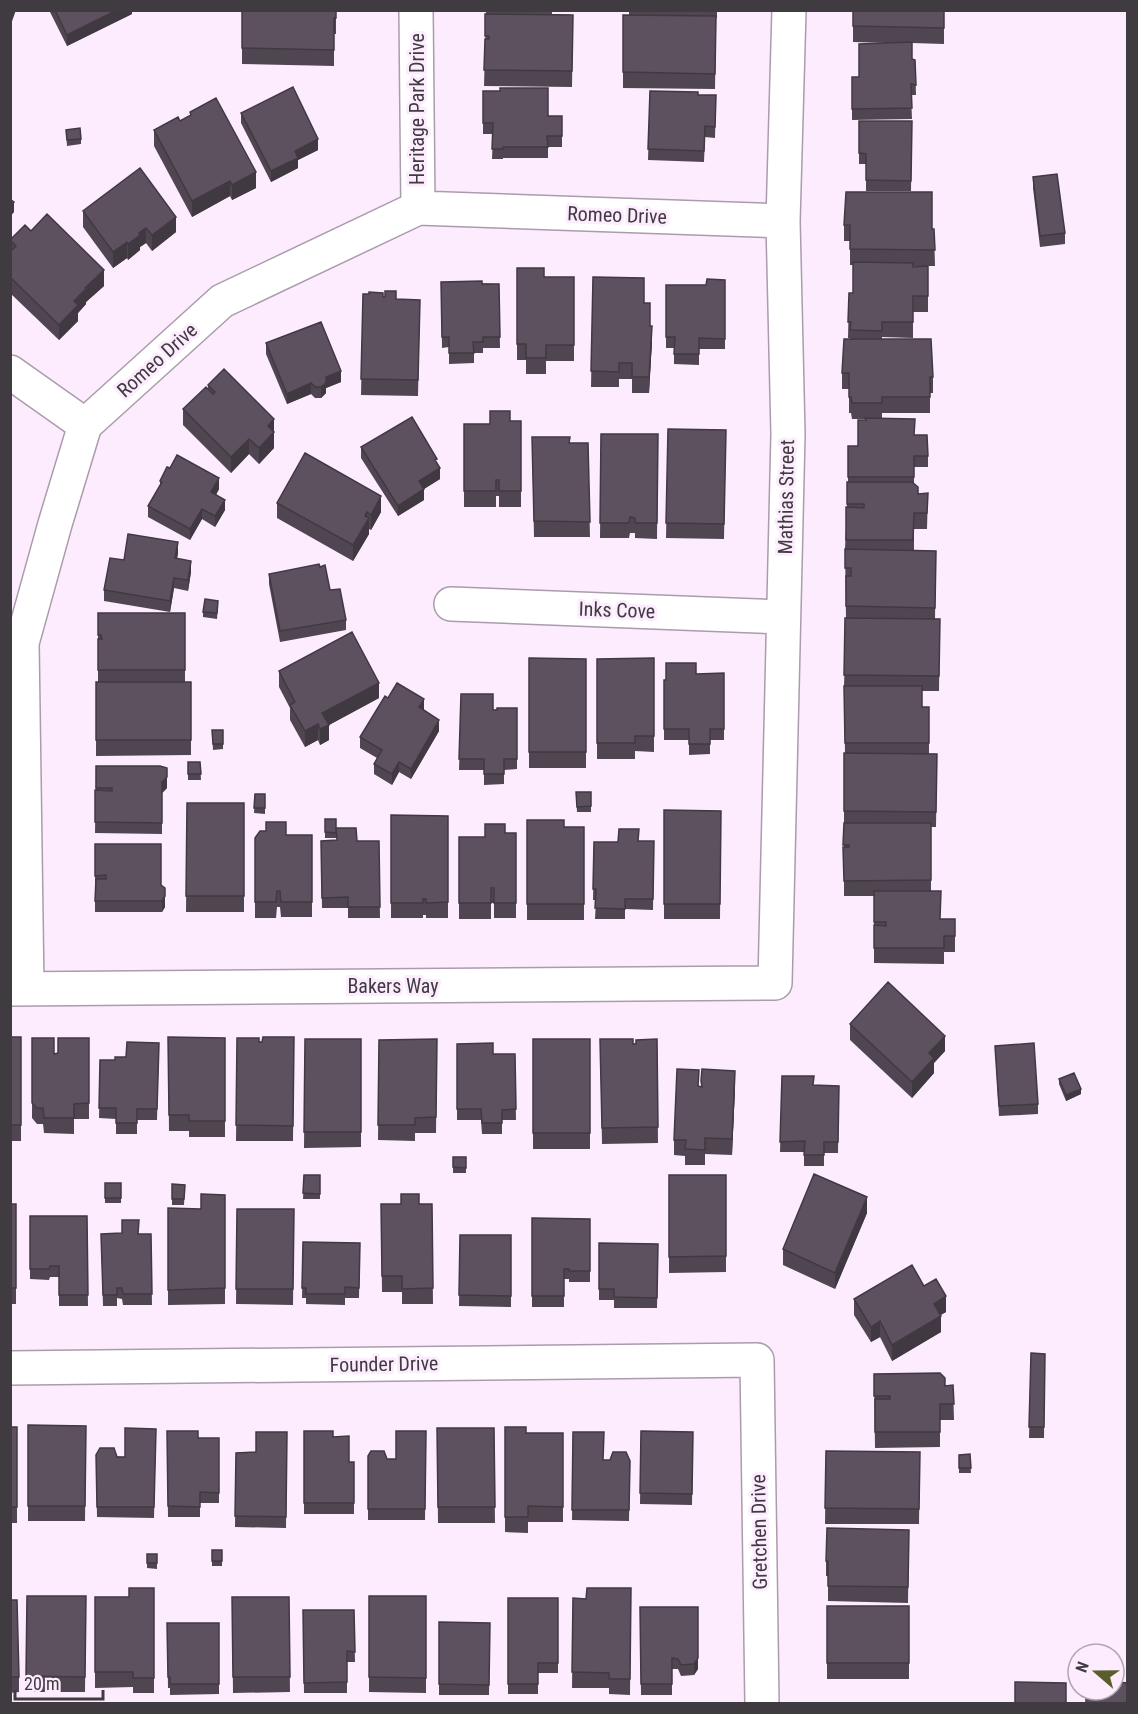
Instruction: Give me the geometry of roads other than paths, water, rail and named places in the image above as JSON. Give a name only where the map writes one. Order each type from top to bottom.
[{"type":"street","name":"Heritage Park Drive","points":[[416,10],[418,208]]},
{"type":"street","name":"Mathias Street","points":[[775,983],[788,434],[783,221],[789,10]]},
{"type":"street","name":"Romeo Drive","points":[[85,425],[222,301],[418,208],[783,221]]},
{"type":"street","points":[[10,372],[85,425],[54,524],[22,643],[19,989]]},
{"type":"street","name":"Inks Cove","points":[[451,604],[783,617]]},
{"type":"street","name":"Bakers Way","points":[[19,989],[775,983]]},
{"type":"street","name":"Founder Drive","points":[[10,1368],[757,1360]]},
{"type":"street","name":"Gretchen Drive","points":[[757,1360],[762,1704]]}]
